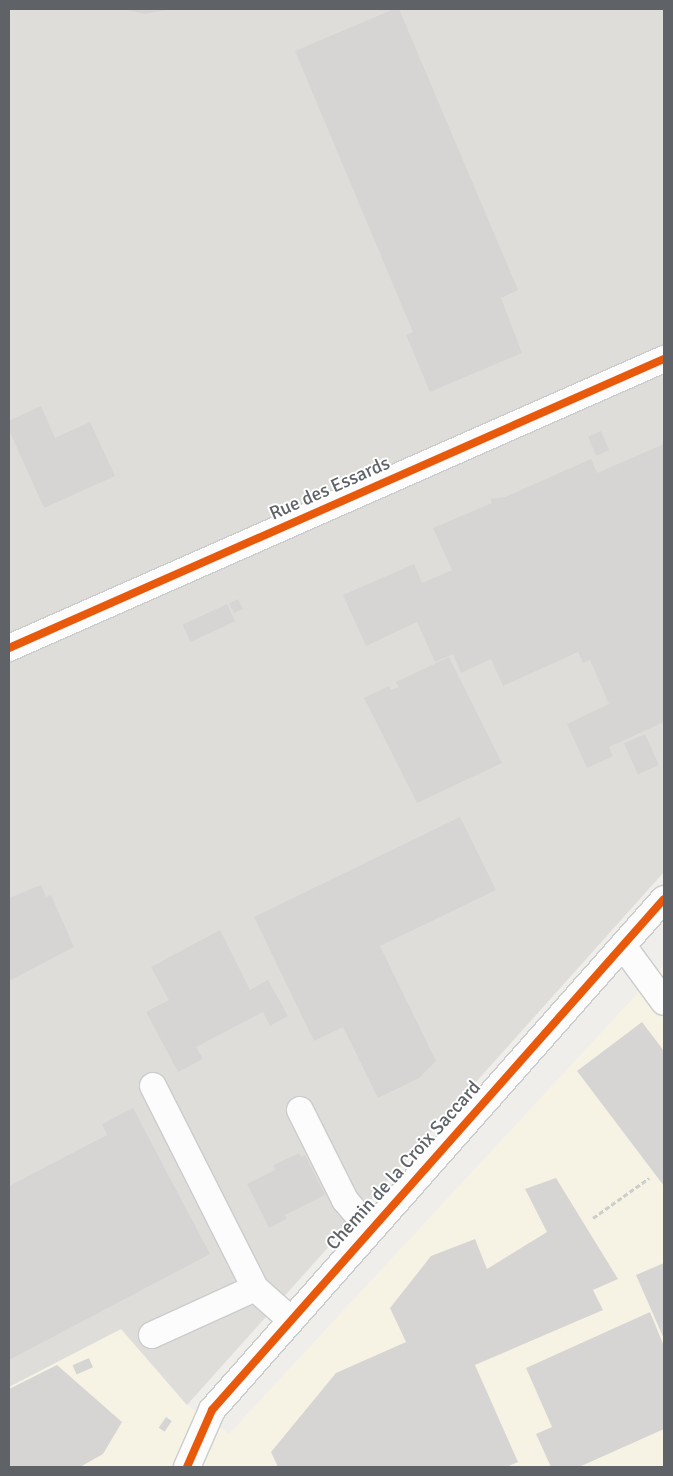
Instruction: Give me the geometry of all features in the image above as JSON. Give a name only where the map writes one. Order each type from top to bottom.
[{"type":"street","name":"Rue des Essards","points":[[9,648],[664,359]]},
{"type":"street","name":"Chemin de la Croix Saccard","points":[[187,1467],[212,1410],[290,1319],[664,899]]},
{"type":"street","points":[[623,946],[664,1002]]},
{"type":"street","points":[[153,1086],[255,1288],[290,1319]]},
{"type":"street","points":[[300,1110],[345,1200],[370,1230]]},
{"type":"street","points":[[152,1335],[255,1288]]},
{"type":"path","points":[[594,1218],[648,1178]]},
{"type":"shaded area","points":[[9,9],[664,9],[664,872],[187,1405],[121,1329],[9,1387]]},
{"type":"shaded area","points":[[664,965],[664,1467],[9,1467],[9,1387],[121,1329],[187,1405],[229,1434]]},
{"type":"building","points":[[126,9],[171,9],[144,14]]},
{"type":"building","points":[[394,9],[399,9],[518,290],[501,298],[522,353],[430,392],[406,335],[413,332],[295,51]]},
{"type":"building","points":[[41,406],[55,438],[90,422],[115,476],[44,508],[9,430],[9,421]]},
{"type":"building","points":[[601,431],[609,450],[596,456],[588,436]]},
{"type":"building","points":[[664,444],[664,722],[609,747],[613,756],[587,768],[567,724],[609,704],[590,660],[583,663],[578,652],[503,686],[491,659],[461,673],[453,654],[435,662],[417,622],[366,646],[343,595],[414,564],[422,583],[452,570],[433,528],[492,503],[490,499],[505,497],[591,459],[597,473]]},
{"type":"building","points":[[238,599],[243,609],[234,613],[229,604]]},
{"type":"building","points":[[227,604],[235,621],[191,642],[183,625]]},
{"type":"building","points":[[449,657],[502,763],[417,803],[364,698],[389,686],[391,690],[399,687],[396,682]]},
{"type":"building","points":[[645,734],[659,765],[638,774],[624,743]]},
{"type":"building","points":[[460,817],[496,890],[380,946],[436,1061],[419,1078],[378,1098],[343,1027],[314,1041],[254,917]]},
{"type":"building","points":[[41,885],[46,897],[51,895],[74,947],[9,981],[9,898]]},
{"type":"building","points":[[220,930],[250,990],[268,980],[288,1016],[270,1026],[263,1012],[196,1047],[203,1059],[178,1072],[146,1012],[169,1000],[151,967]]},
{"type":"building","points":[[642,1022],[664,1051],[664,1186],[577,1071]]},
{"type":"building","points":[[133,1108],[210,1254],[9,1360],[9,1186],[107,1135],[102,1124]]},
{"type":"building","points":[[299,1153],[301,1157],[305,1155],[325,1195],[285,1215],[287,1219],[269,1228],[247,1184],[275,1170],[274,1165]]},
{"type":"building","points":[[556,1178],[618,1279],[593,1290],[603,1310],[475,1365],[518,1462],[506,1467],[278,1467],[271,1452],[336,1373],[406,1342],[390,1308],[431,1256],[475,1239],[487,1269],[547,1232],[525,1189]]},
{"type":"building","points":[[664,1263],[664,1339],[636,1275]]},
{"type":"building","points":[[650,1312],[664,1346],[664,1429],[579,1467],[551,1467],[536,1434],[552,1427],[526,1368]]},
{"type":"building","points":[[89,1358],[93,1367],[77,1374],[73,1365]]},
{"type":"building","points":[[57,1365],[122,1422],[103,1454],[80,1467],[9,1467],[9,1389]]},
{"type":"building","points":[[166,1417],[172,1421],[165,1432],[159,1428]]},
{"type":"cycle path","points":[[9,648],[664,359]]},
{"type":"cycle path","points":[[187,1467],[212,1410],[664,899]]}]
